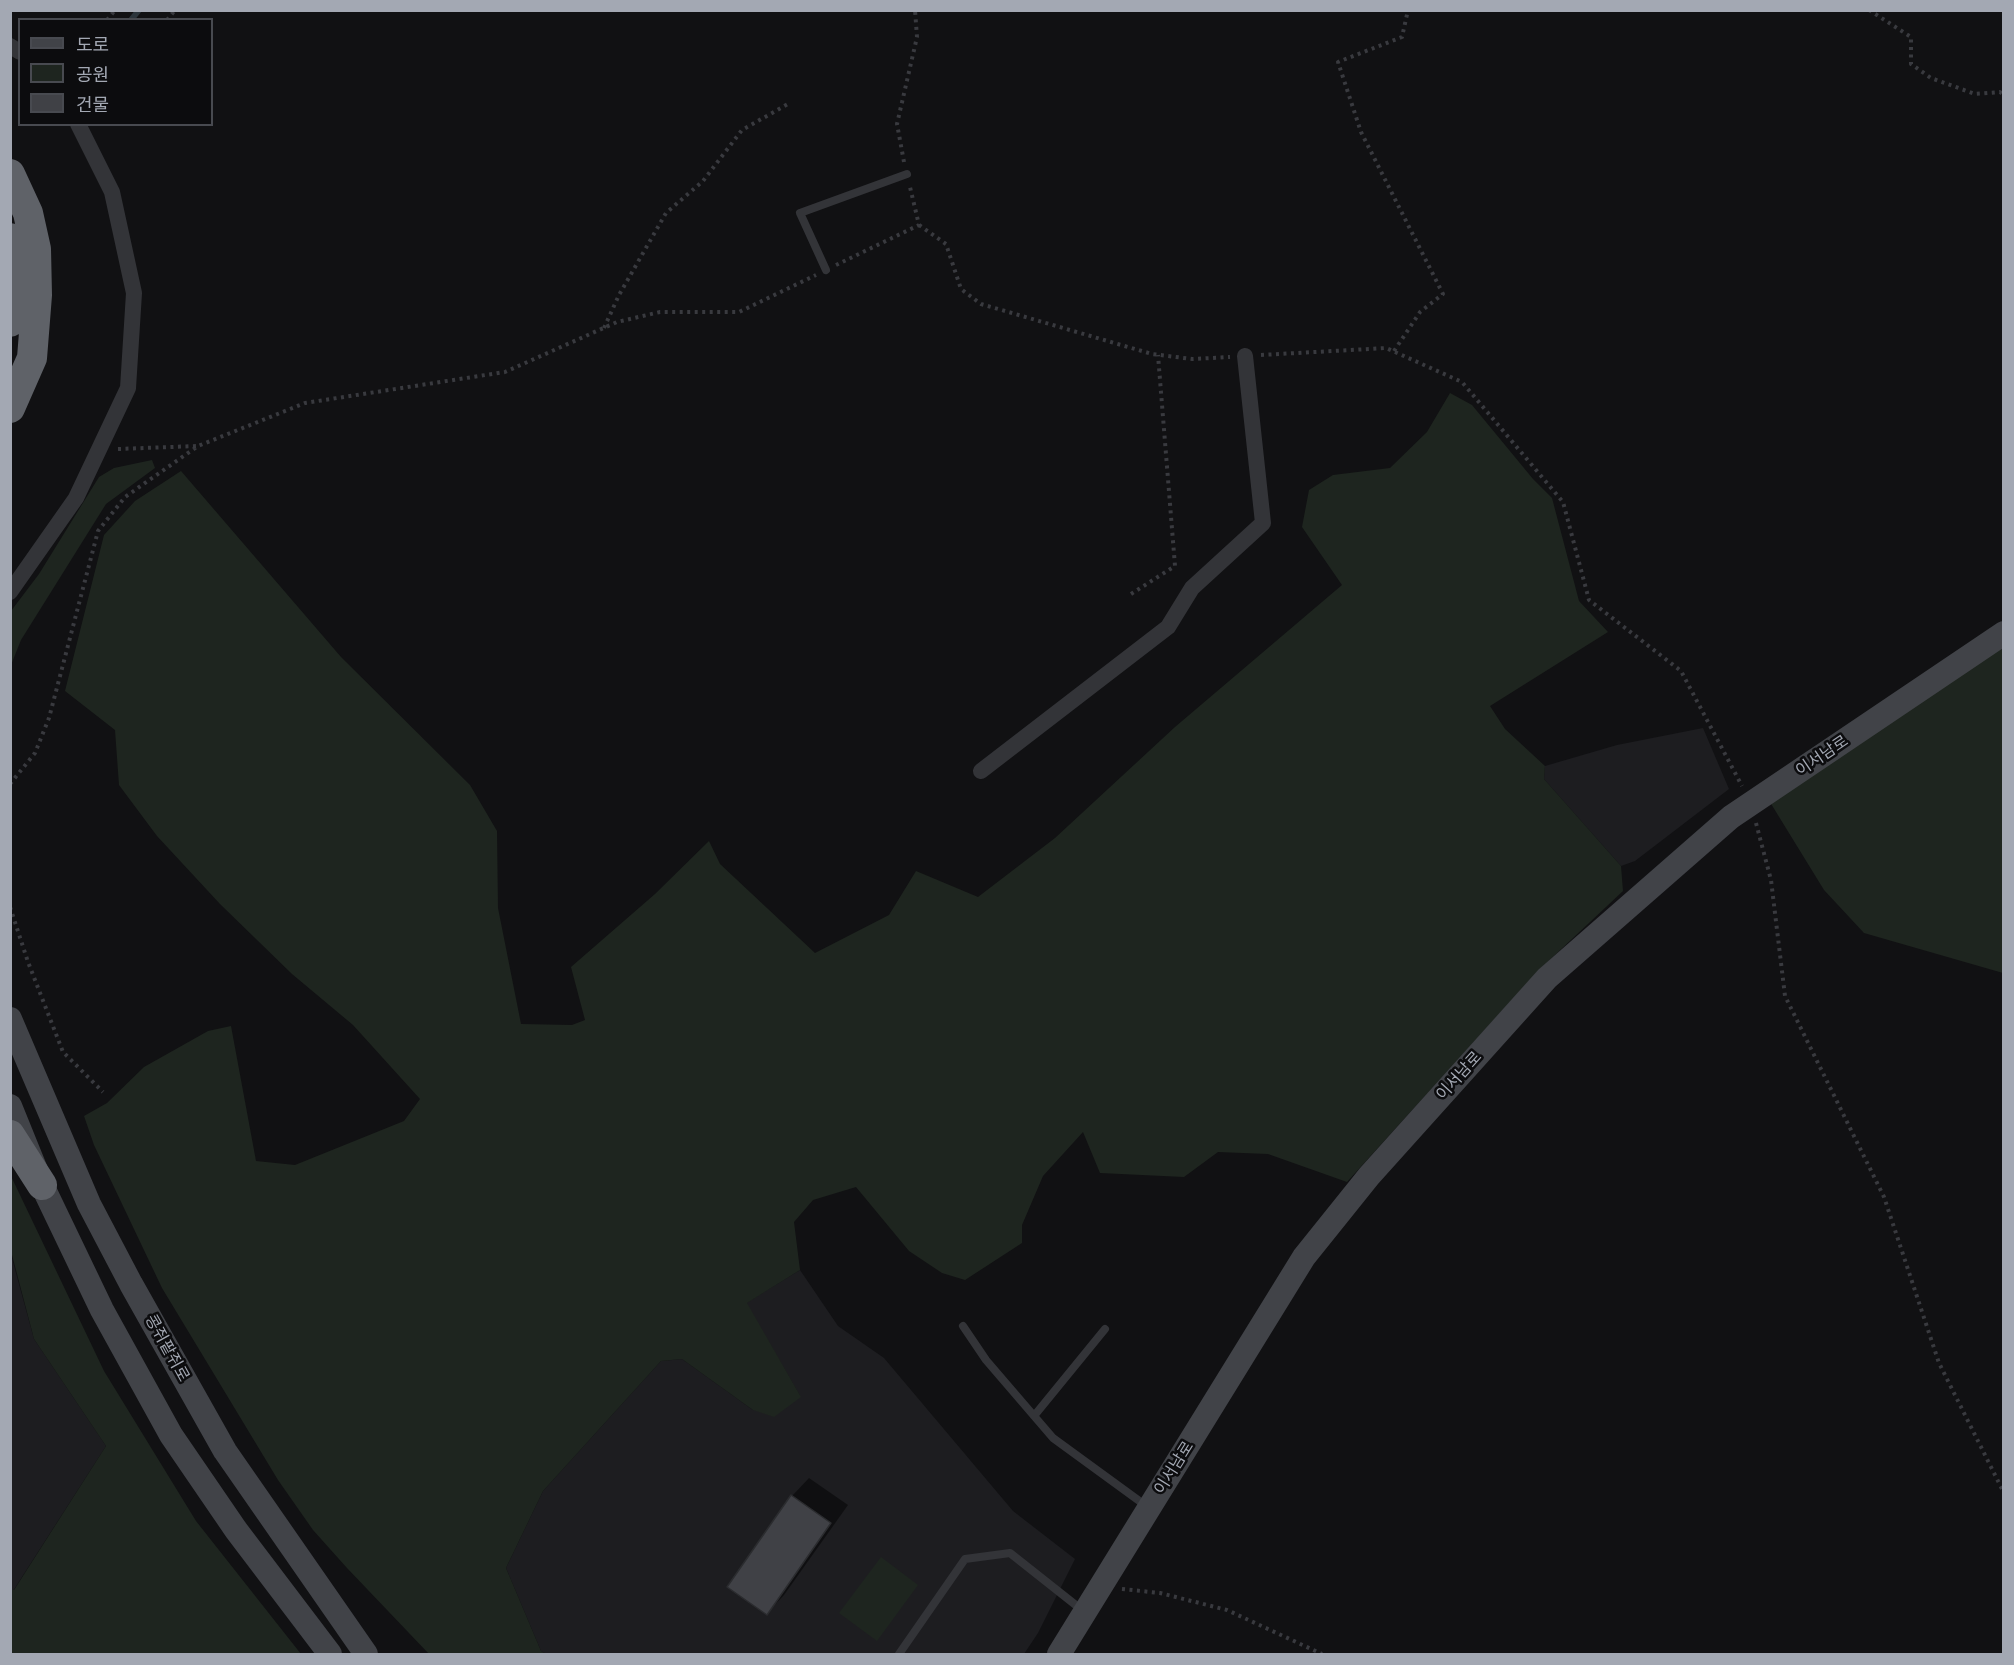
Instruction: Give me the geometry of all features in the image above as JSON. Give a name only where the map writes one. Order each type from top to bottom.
[{"type":"highway","points":[[10,174],[28,213],[36,249],[37,295],[32,358],[10,408]]},
{"type":"highway","points":[[10,238],[17,275],[10,322]]},
{"type":"highway","points":[[10,1135],[42,1185]]},
{"type":"main road","name":"이서남로","points":[[1059,1654],[1304,1257],[1369,1176],[1547,978],[1731,817],[2004,633]]},
{"type":"main road","name":"콩쥐팥쥐로","points":[[10,1019],[89,1204],[131,1284],[225,1451],[366,1654]]},
{"type":"main road","points":[[10,1106],[42,1185],[102,1310],[171,1435],[236,1530],[330,1654]]},
{"type":"street","points":[[10,592],[76,498],[128,388],[134,293],[112,192],[79,126]]},
{"type":"street","points":[[981,771],[1168,627],[1192,588],[1263,523],[1245,356]]},
{"type":"lane","points":[[826,270],[800,213],[907,174]]},
{"type":"lane","points":[[963,1326],[986,1360],[1053,1438],[1149,1508]]},
{"type":"lane","points":[[1034,1416],[1106,1329]]},
{"type":"lane","points":[[899,1654],[965,1560],[1010,1553],[1085,1612]]},
{"type":"path","points":[[915,10],[916,37],[905,96],[897,124],[919,225],[946,244],[961,289],[981,304],[1158,355],[1192,359],[1386,348],[1462,382],[1563,502],[1589,600],[1681,671],[1751,803],[1771,880],[1785,996],[1884,1197],[1939,1363],[2004,1493]]},
{"type":"path","points":[[1394,351],[1420,312],[1443,294],[1361,132],[1338,62],[1402,37],[1408,10]]},
{"type":"path","points":[[1869,10],[1911,37],[1911,64],[1931,78],[1975,94],[2000,92],[2004,94]]},
{"type":"path","points":[[604,328],[619,295],[666,213],[702,181],[742,130],[788,104]]},
{"type":"path","points":[[10,784],[34,753],[49,718],[98,531],[125,497],[198,446],[305,404],[505,372],[617,322],[660,312],[739,312],[919,225]]},
{"type":"path","points":[[1131,594],[1174,566],[1158,355]]},
{"type":"path","points":[[99,449],[198,446]]},
{"type":"path","points":[[10,907],[28,962],[63,1052],[104,1092]]},
{"type":"path","points":[[1100,1587],[1160,1593],[1227,1610],[1322,1654]]},
{"type":"shaded area","points":[[1703,728],[1729,789],[1635,861],[1621,866],[1544,779],[1545,766],[1617,745]]},
{"type":"shaded area","points":[[10,1251],[34,1339],[106,1446],[13,1591],[10,1589]]},
{"type":"shaded area","points":[[800,1270],[838,1326],[884,1358],[1013,1511],[1075,1559],[1038,1633],[1024,1654],[546,1654],[541,1651],[506,1568],[543,1491],[661,1361],[682,1359],[753,1410],[800,1396],[746,1303]]},
{"type":"green space","points":[[1450,393],[1472,405],[1533,479],[1552,498],[1579,601],[1608,632],[1490,706],[1505,729],[1545,766],[1544,779],[1621,866],[1623,891],[1539,970],[1347,1182],[1268,1154],[1218,1152],[1184,1177],[1100,1173],[1083,1132],[1043,1176],[1022,1225],[1022,1243],[965,1280],[942,1273],[909,1251],[856,1187],[813,1200],[794,1222],[800,1270],[747,1303],[801,1397],[774,1417],[753,1410],[682,1359],[661,1361],[543,1491],[506,1568],[541,1651],[546,1654],[429,1654],[313,1530],[278,1480],[162,1288],[94,1145],[84,1116],[107,1103],[144,1067],[208,1031],[231,1026],[256,1161],[295,1165],[404,1121],[420,1099],[353,1025],[292,974],[220,904],[157,836],[119,785],[115,730],[65,691],[104,535],[135,501],[181,471],[341,657],[470,785],[497,831],[498,908],[521,1024],[572,1025],[585,1020],[571,967],[655,894],[709,841],[720,864],[815,953],[889,915],[916,871],[978,897],[1055,838],[1175,727],[1342,585],[1302,527],[1309,490],[1333,475],[1390,468],[1427,432]]},
{"type":"green space","points":[[152,460],[155,468],[106,504],[21,640],[11,665],[11,611],[39,574],[99,477],[114,468]]},
{"type":"green space","points":[[2003,633],[2003,973],[1864,933],[1824,890],[1765,794]]},
{"type":"green space","points":[[10,1174],[104,1371],[196,1521],[301,1654],[11,1654],[11,1589],[14,1590],[106,1446],[34,1339],[11,1251]]},
{"type":"green space","points":[[881,1557],[918,1585],[877,1641],[839,1613]]},
{"type":"building","points":[[791,1495],[831,1523],[767,1615],[727,1587]]},
{"type":"waterway","points":[[133,18],[139,10]]}]
